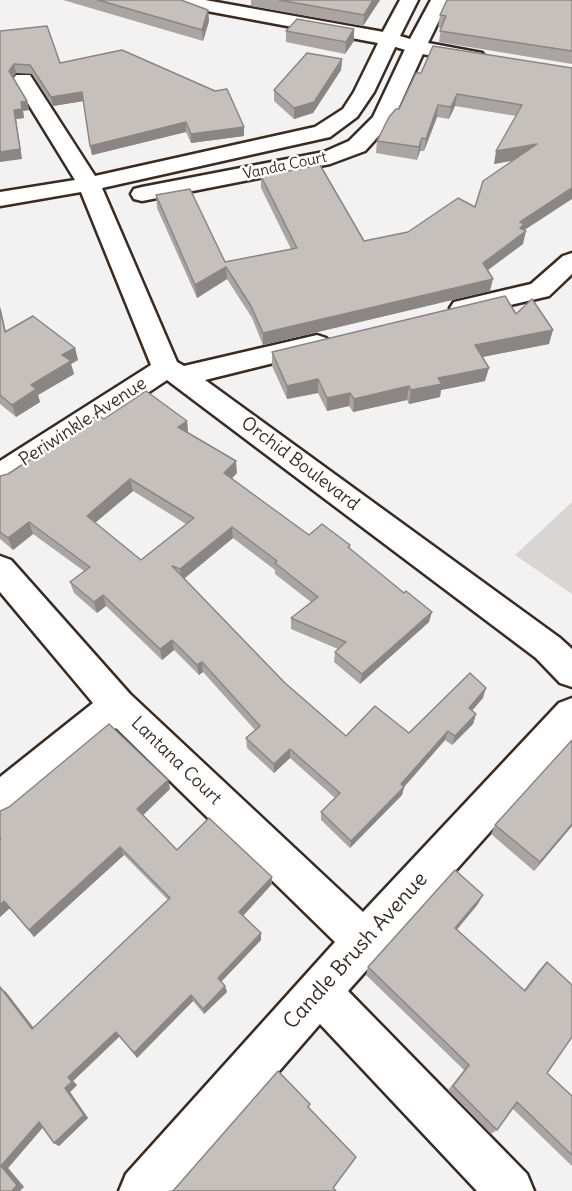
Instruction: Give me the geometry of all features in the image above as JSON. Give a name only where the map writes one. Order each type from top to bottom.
[{"type":"street","points":[[175,0],[494,60]]},
{"type":"street","points":[[0,199],[93,193],[322,132],[350,113],[364,92],[409,0]]},
{"type":"street","name":"Vanda Court","points":[[93,193],[330,157],[357,146],[382,120],[440,0]]},
{"type":"street","points":[[23,79],[93,193],[174,372]]},
{"type":"street","points":[[436,315],[540,290],[572,261]]},
{"type":"street","name":"Periwinkle Avenue","points":[[0,476],[174,372],[343,337]]},
{"type":"street","name":"Orchid Boulevard","points":[[174,372],[548,648],[572,672]]},
{"type":"street","name":"Lantana Court","points":[[0,569],[117,705],[364,941]]},
{"type":"street","points":[[0,801],[117,705]]},
{"type":"street","name":"Candle Brush Avenue","points":[[143,1191],[364,941],[572,714]]},
{"type":"street","points":[[319,992],[510,1191]]},
{"type":"shaded area","points":[[572,502],[572,594],[515,555]]},
{"type":"building","points":[[98,0],[181,0],[208,10],[202,30]]},
{"type":"building","points":[[279,0],[373,0],[364,15]]},
{"type":"building","points":[[447,0],[572,0],[572,51],[440,31],[446,16],[440,15]]},
{"type":"building","points":[[297,19],[354,29],[346,42],[286,31]]},
{"type":"building","points":[[47,26],[60,63],[122,50],[215,91],[227,89],[244,127],[191,134],[186,122],[90,146],[82,92],[51,97],[30,65],[14,64],[9,71],[27,101],[21,102],[22,109],[14,110],[20,149],[0,152],[0,31]]},
{"type":"building","points":[[433,46],[572,68],[572,188],[520,222],[524,224],[520,228],[526,231],[483,263],[493,279],[263,333],[251,306],[226,267],[195,285],[156,195],[190,189],[225,262],[297,248],[261,176],[320,165],[364,241],[408,232],[458,198],[475,207],[483,181],[537,144],[496,151],[522,105],[457,94],[451,107],[438,105],[426,139],[422,138],[419,147],[377,141],[389,117],[396,109],[399,109],[416,73],[421,73]]},
{"type":"building","points":[[307,53],[342,59],[314,102],[294,108],[274,90]]},
{"type":"building","points":[[505,296],[516,314],[532,299],[553,330],[475,345],[489,368],[438,378],[442,384],[411,390],[409,386],[354,399],[350,393],[327,398],[318,379],[287,386],[272,352]]},
{"type":"building","points":[[0,309],[5,332],[33,316],[75,348],[62,355],[71,361],[31,385],[36,389],[12,405],[0,395]]},
{"type":"building","points":[[146,391],[187,421],[178,427],[236,461],[224,473],[309,535],[322,524],[350,545],[348,547],[404,593],[406,591],[432,612],[362,674],[335,652],[346,642],[291,618],[318,597],[275,563],[277,561],[232,527],[180,569],[172,566],[285,683],[346,736],[375,706],[409,733],[470,673],[486,688],[469,708],[476,714],[455,736],[448,731],[401,784],[404,787],[351,841],[321,812],[340,793],[290,749],[274,764],[246,738],[260,726],[202,662],[197,665],[172,640],[160,649],[103,595],[94,602],[70,582],[90,567],[29,522],[8,538],[0,532],[0,476],[8,474],[98,415],[104,419]],"holes":[[[130,479],[194,518],[141,560],[87,516]]]},
{"type":"building","points":[[109,724],[168,780],[137,809],[177,850],[209,818],[272,877],[239,912],[261,933],[218,978],[225,986],[203,1009],[191,995],[134,1053],[116,1032],[68,1077],[72,1082],[65,1088],[84,1115],[54,1143],[39,1122],[1,1166],[17,1185],[12,1191],[0,1191],[0,987],[32,1029],[170,898],[120,847],[29,930],[4,901],[0,905],[0,811],[9,807]]},
{"type":"building","points":[[572,740],[572,824],[540,862],[495,825]]},
{"type":"building","points":[[455,870],[483,895],[455,928],[525,991],[547,962],[572,985],[572,1037],[547,1073],[572,1096],[572,1155],[517,1102],[497,1130],[453,1086],[469,1065],[368,967]]},
{"type":"building","points":[[278,1071],[310,1104],[308,1107],[356,1157],[333,1188],[336,1191],[173,1191]]}]
